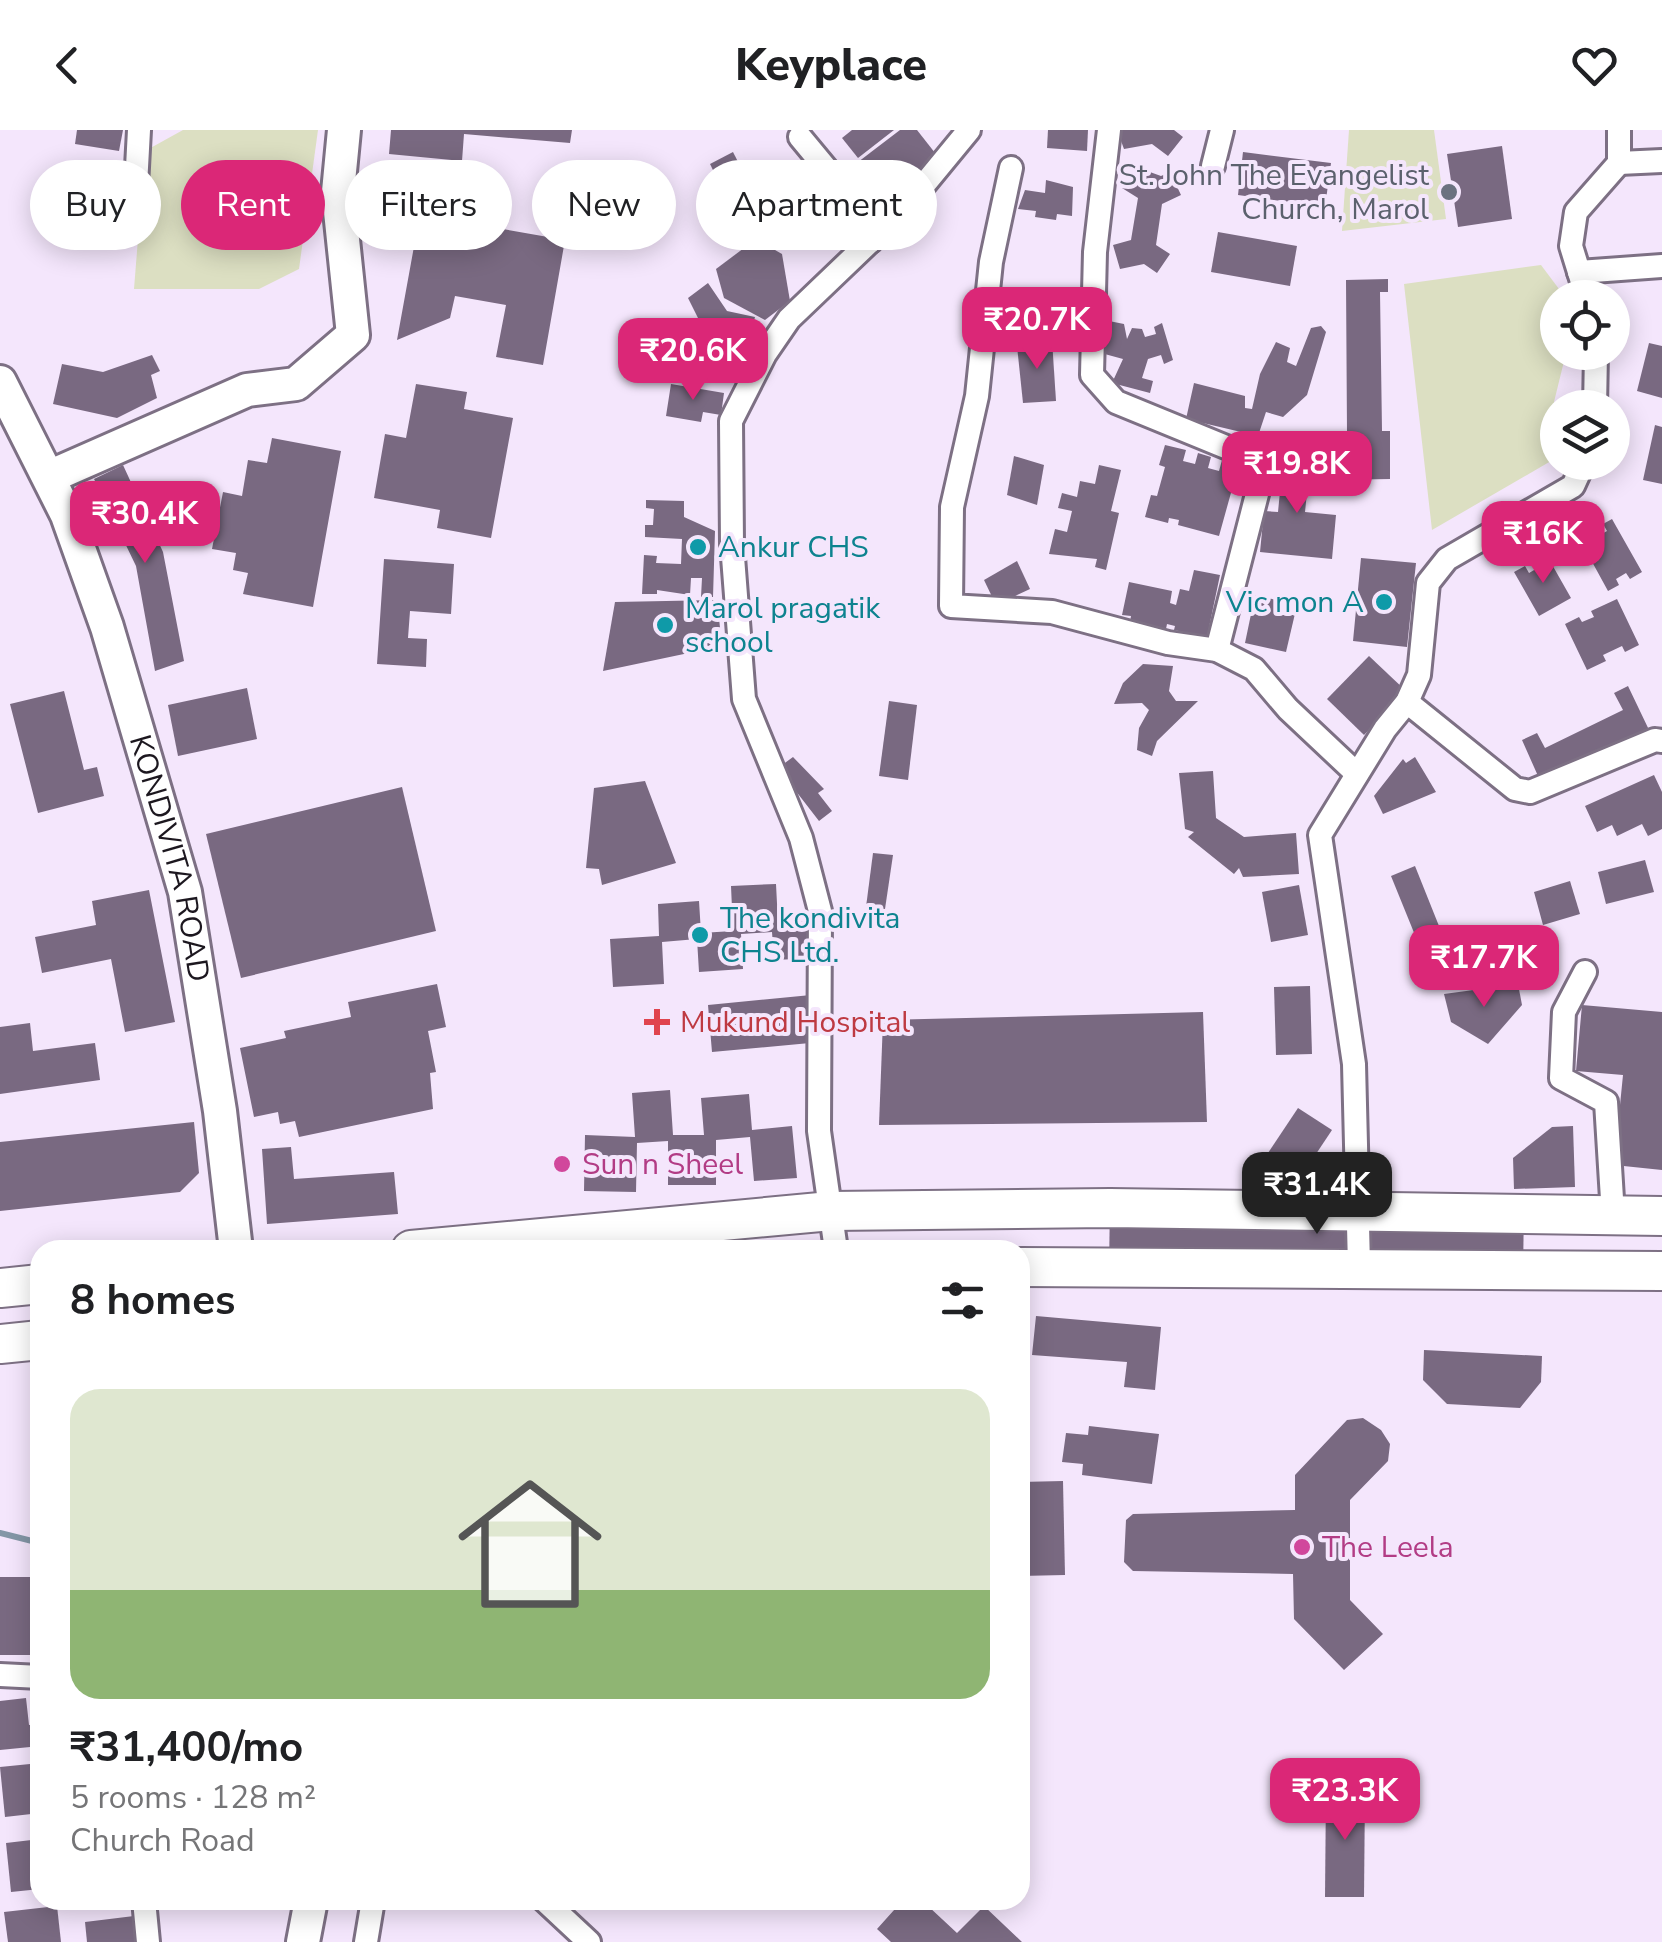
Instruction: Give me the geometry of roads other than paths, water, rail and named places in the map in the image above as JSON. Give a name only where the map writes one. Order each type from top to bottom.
[{"type":"main road","points":[[516,1240],[832,1210],[1110,1208],[1662,1216]]},
{"type":"main road","points":[[1030,1267],[1359,1266],[1662,1271]]},
{"type":"main road","points":[[0,1288],[30,1285]]},
{"type":"main road","points":[[0,1344],[30,1341]]},
{"type":"street","points":[[137,160],[139,130]]},
{"type":"street","points":[[49,477],[248,390],[296,384],[353,335],[338,192],[344,130]]},
{"type":"street","points":[[937,169],[969,130]]},
{"type":"street","points":[[1110,130],[1094,252],[1092,375],[1116,402],[1265,463],[1217,650]]},
{"type":"street","points":[[1213,166],[1222,130]]},
{"type":"street","points":[[1581,280],[1570,246],[1576,212],[1618,163],[1620,130]]},
{"type":"street","points":[[800,138],[819,160]]},
{"type":"street","points":[[1618,163],[1662,161]]},
{"type":"street","points":[[1011,168],[991,262],[977,396],[952,507],[951,606],[1009,606],[1217,650],[1254,669],[1288,708],[1357,774]]},
{"type":"street","points":[[835,1240],[819,1131],[820,911],[801,838],[744,698],[732,544],[730,421],[765,354],[789,319],[862,250]]},
{"type":"street","points":[[1578,272],[1662,266]]},
{"type":"street","name":"KONDIVITA ROAD","points":[[0,382],[49,477],[107,626],[185,892],[220,1111],[235,1240]]},
{"type":"street","points":[[1359,1266],[1354,1064],[1320,836],[1407,702],[1418,675],[1428,583],[1448,559],[1572,486],[1575,480]]},
{"type":"street","points":[[1407,702],[1514,789],[1530,792],[1654,740],[1662,741]]},
{"type":"street","points":[[1585,972],[1564,1012],[1561,1078],[1606,1102],[1612,1215]]},
{"type":"street","points":[[0,1675],[30,1676]]},
{"type":"street","points":[[145,1910],[148,1942]]},
{"type":"street","points":[[303,1942],[309,1910]]},
{"type":"street","points":[[366,1942],[371,1910]]},
{"type":"street","points":[[555,1910],[589,1942]]},
{"type":"waterway","points":[[0,1533],[30,1540]]},
{"type":"place","name":"St. John The Evangelist Church, Marol","points":[[1449,192]]},
{"type":"place","name":"Ankur CHS","points":[[698,547]]},
{"type":"place","name":"Vic mon A","points":[[1384,602]]},
{"type":"place","name":"Marol pragatik school","points":[[665,625]]},
{"type":"place","name":"The kondivita CHS Ltd.","points":[[700,935]]},
{"type":"place","name":"Mukund Hospital","points":[[657,1022]]},
{"type":"place","name":"Sun n Sheel","points":[[562,1164]]},
{"type":"place","name":"The Leela","points":[[1302,1547]]}]
